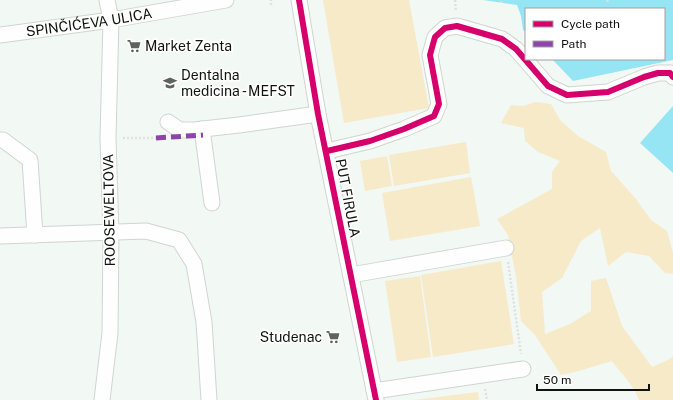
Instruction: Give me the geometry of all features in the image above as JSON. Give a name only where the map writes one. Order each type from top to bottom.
[{"type":"street","name":"ROOSEWELTOVA","points":[[102,400],[110,334],[111,232],[108,138],[111,20],[107,0]]},
{"type":"street","name":"SPINČIĆEVA ULICA","points":[[0,35],[111,20],[226,0]]},
{"type":"street","name":"PUT FIRULA","points":[[299,0],[318,114],[375,395]]},
{"type":"street","points":[[326,151],[370,141],[434,116],[439,104],[430,55],[435,37],[445,28],[457,26],[502,39],[516,49],[525,59]]},
{"type":"street","points":[[526,60],[548,86],[567,96],[608,92],[644,77],[658,73],[670,73],[673,77]]},
{"type":"street","points":[[168,122],[180,130],[202,129],[318,114]]},
{"type":"street","points":[[202,129],[212,203]]},
{"type":"street","points":[[0,140],[3,140],[30,160],[35,235]]},
{"type":"street","points":[[0,236],[146,231],[179,240],[194,264],[204,322],[209,400]]},
{"type":"street","points":[[351,275],[506,248]]},
{"type":"street","points":[[375,395],[523,369]]},
{"type":"path","points":[[271,5],[272,0]]},
{"type":"path","points":[[108,138],[156,138]]},
{"type":"path","points":[[506,248],[523,369]]},
{"type":"shaded area","points":[[323,0],[409,0],[429,108],[344,123]]},
{"type":"shaded area","points":[[535,102],[551,104],[560,120],[578,136],[606,152],[611,171],[636,199],[651,220],[667,231],[673,253],[673,274],[665,273],[649,256],[626,252],[608,266],[600,228],[581,241],[562,278],[542,292],[545,334],[570,324],[591,311],[591,281],[606,278],[622,326],[652,367],[670,359],[673,356],[673,400],[639,400],[631,384],[612,361],[561,375],[535,335],[521,321],[516,277],[508,235],[497,219],[552,189],[552,172],[560,161],[538,152],[525,141],[524,128],[501,123],[511,105],[523,106]]},
{"type":"shaded area","points":[[466,142],[470,173],[394,186],[389,155]]},
{"type":"shaded area","points":[[387,156],[392,186],[365,191],[360,161]]},
{"type":"shaded area","points":[[471,177],[480,226],[390,241],[382,193]]},
{"type":"shaded area","points":[[501,261],[514,344],[433,357],[421,275]]},
{"type":"shaded area","points":[[420,276],[431,357],[397,362],[385,281]]},
{"type":"shaded area","points":[[478,392],[479,400],[414,400]]},
{"type":"water","points":[[483,0],[673,0],[673,60],[573,81],[553,60],[665,60],[665,8],[525,8],[525,31],[523,30],[521,16],[517,5]]},
{"type":"water","points":[[673,106],[673,173],[640,143]]},
{"type":"marked path","points":[[156,138],[203,135]]},
{"type":"cycle path","points":[[299,0],[318,114],[376,400]]},
{"type":"cycle path","points":[[327,151],[370,141],[434,116],[439,104],[430,55],[435,37],[445,28],[457,26],[502,39],[516,49],[525,59]]},
{"type":"cycle path","points":[[526,60],[548,86],[567,95],[608,92],[644,77],[658,73],[670,73],[673,77]]},
{"type":"place","name":"Market Zenta","points":[[134,46]]},
{"type":"place","name":"Dentalna medicina - MEFST","points":[[170,83]]},
{"type":"place","name":"Studenac","points":[[333,337]]}]
